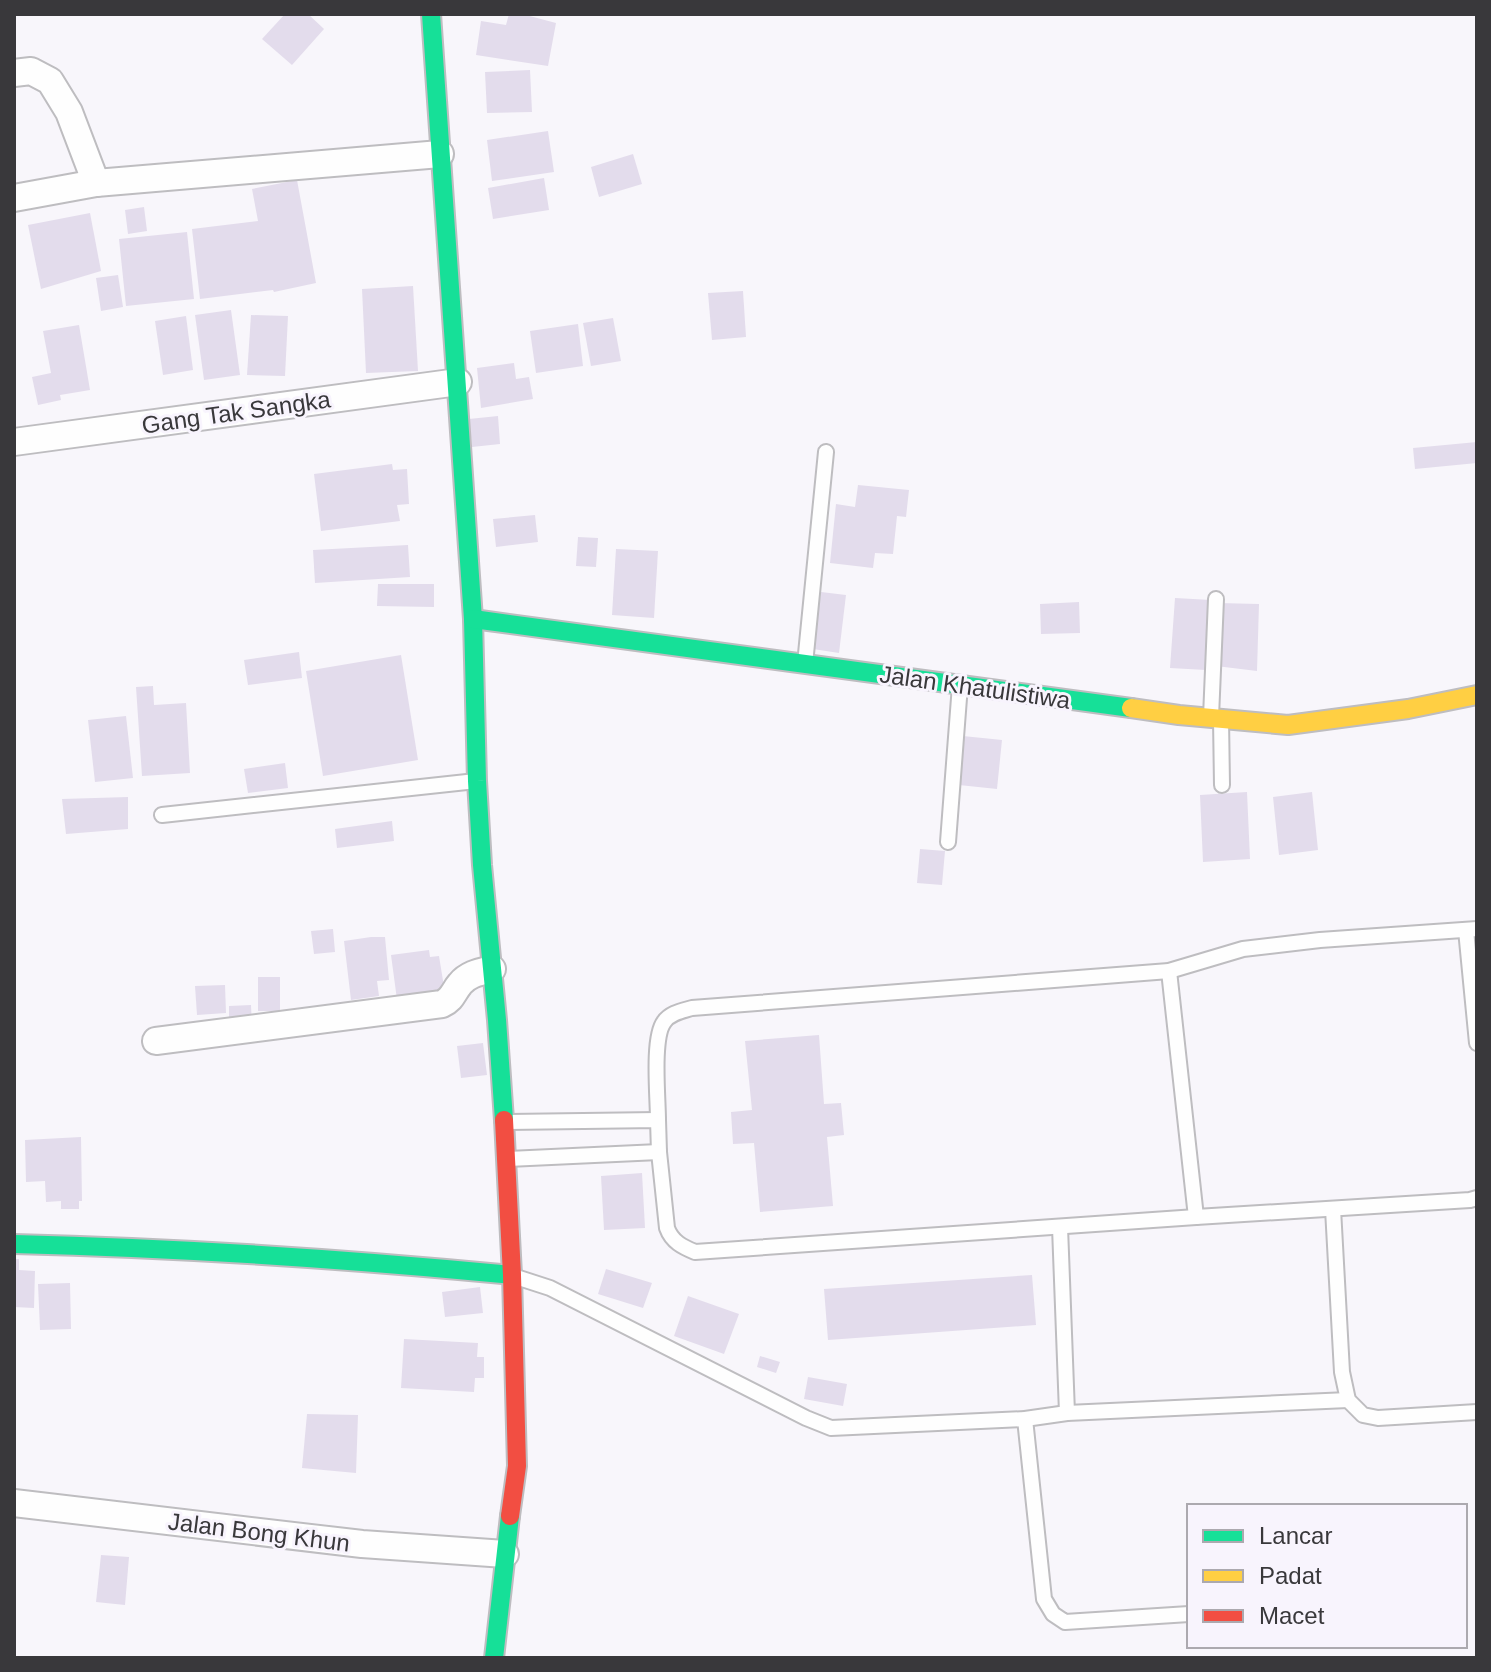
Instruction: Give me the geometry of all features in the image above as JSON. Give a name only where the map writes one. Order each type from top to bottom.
[{"type":"street","points":[[431,14],[473,619],[482,865],[507,1159],[512,1275],[517,1466],[494,1658]]},
{"type":"street","points":[[14,73],[31,71],[50,81],[69,112],[96,183]]},
{"type":"street","points":[[14,198],[96,183],[440,154]]},
{"type":"street","name":"Gang Tak Sangka","points":[[14,442],[458,382]]},
{"type":"street","name":"Jalan Khatulistiwa","points":[[473,619],[960,685],[1288,725],[1408,709],[1477,695]]},
{"type":"street","points":[[156,1041],[442,1004],[450,1000],[458,985],[471,975],[492,969]]},
{"type":"street","points":[[14,1244],[106,1246],[362,1261],[512,1275]]},
{"type":"street","name":"Jalan Bong Khun","points":[[14,1503],[362,1544],[505,1554]]},
{"type":"lane","points":[[805,664],[826,452]]},
{"type":"lane","points":[[1216,599],[1216,718],[1222,785]]},
{"type":"lane","points":[[948,842],[960,685]]},
{"type":"lane","points":[[162,815],[477,781]]},
{"type":"lane","points":[[1477,1043],[1472,929],[1243,949],[1169,971],[692,1008],[675,1013],[664,1021],[657,1036],[659,1152],[670,1236],[695,1252],[1477,1198]]},
{"type":"lane","points":[[1169,971],[1196,1217]]},
{"type":"lane","points":[[504,1122],[658,1120]]},
{"type":"lane","points":[[507,1159],[659,1152]]},
{"type":"lane","points":[[1333,1209],[1342,1372],[1348,1400],[1363,1415],[1378,1418],[1477,1412]]},
{"type":"lane","points":[[1060,1227],[1067,1413]]},
{"type":"lane","points":[[512,1275],[550,1288],[831,1428],[1348,1400]]},
{"type":"lane","points":[[1025,1419],[1044,1599],[1053,1614],[1065,1622],[1187,1614]]},
{"type":"building","points":[[285,14],[308,14],[324,29],[292,65],[262,39]]},
{"type":"building","points":[[509,14],[522,14],[556,23],[548,66],[476,55],[481,21],[506,25]]},
{"type":"building","points":[[530,70],[532,112],[487,113],[485,72]]},
{"type":"building","points":[[548,131],[554,172],[492,181],[487,140]]},
{"type":"building","points":[[633,154],[642,184],[599,197],[591,167]]},
{"type":"building","points":[[544,178],[549,210],[493,219],[488,188]]},
{"type":"building","points":[[297,180],[316,283],[274,292],[200,299],[192,229],[258,221],[252,189]]},
{"type":"building","points":[[144,207],[147,231],[128,234],[125,210]]},
{"type":"building","points":[[90,213],[101,271],[41,289],[28,225]]},
{"type":"building","points":[[187,232],[194,299],[126,306],[119,239]]},
{"type":"building","points":[[118,275],[123,307],[101,311],[96,278]]},
{"type":"building","points":[[413,286],[418,371],[366,373],[362,289]]},
{"type":"building","points":[[743,291],[746,337],[712,340],[708,293]]},
{"type":"building","points":[[231,310],[240,375],[204,380],[195,315]]},
{"type":"building","points":[[251,315],[288,316],[285,376],[247,375]]},
{"type":"building","points":[[186,316],[193,370],[163,375],[155,321]]},
{"type":"building","points":[[613,318],[621,361],[591,366],[583,323]]},
{"type":"building","points":[[578,324],[583,366],[536,373],[530,331]]},
{"type":"building","points":[[79,325],[90,390],[60,395],[61,400],[38,405],[32,377],[51,373],[43,331]]},
{"type":"building","points":[[514,363],[516,379],[529,377],[533,399],[481,408],[477,368]]},
{"type":"building","points":[[498,416],[500,444],[472,447],[469,419]]},
{"type":"building","points":[[1477,442],[1477,463],[1415,469],[1413,448]]},
{"type":"building","points":[[392,464],[393,470],[407,469],[409,504],[397,505],[400,521],[321,531],[314,474]]},
{"type":"building","points":[[858,485],[909,490],[906,517],[897,516],[893,554],[875,553],[873,568],[830,563],[836,504],[855,507]]},
{"type":"building","points":[[535,515],[538,542],[496,547],[493,519]]},
{"type":"building","points":[[578,537],[598,538],[596,567],[576,566]]},
{"type":"building","points":[[408,545],[410,577],[315,583],[313,550]]},
{"type":"building","points":[[616,549],[658,551],[654,618],[612,615]]},
{"type":"building","points":[[378,584],[434,584],[434,607],[377,606]]},
{"type":"building","points":[[821,592],[846,595],[839,653],[813,649]]},
{"type":"building","points":[[1175,598],[1211,600],[1206,670],[1170,668]]},
{"type":"building","points":[[1079,602],[1080,633],[1041,634],[1040,604]]},
{"type":"building","points":[[1218,603],[1259,604],[1257,671],[1216,666]]},
{"type":"building","points":[[299,652],[302,678],[248,685],[244,660]]},
{"type":"building","points":[[401,655],[418,760],[323,776],[306,671]]},
{"type":"building","points":[[153,686],[154,705],[186,703],[190,773],[142,776],[136,687]]},
{"type":"building","points":[[126,716],[133,778],[95,782],[88,720]]},
{"type":"building","points":[[963,736],[1002,740],[997,789],[959,785]]},
{"type":"building","points":[[285,763],[288,788],[248,793],[244,769]]},
{"type":"building","points":[[1247,792],[1250,859],[1203,862],[1200,795]]},
{"type":"building","points":[[1312,792],[1318,850],[1279,855],[1273,797]]},
{"type":"building","points":[[128,797],[128,829],[66,834],[62,799]]},
{"type":"building","points":[[392,821],[394,841],[337,848],[335,829]]},
{"type":"building","points":[[920,849],[945,851],[942,885],[917,883]]},
{"type":"building","points":[[333,929],[335,952],[314,954],[311,931]]},
{"type":"building","points":[[385,937],[389,980],[377,981],[379,996],[351,1000],[344,941]]},
{"type":"building","points":[[429,950],[430,957],[439,956],[445,993],[398,1007],[391,955]]},
{"type":"building","points":[[258,977],[280,977],[280,1011],[258,1011]]},
{"type":"building","points":[[225,985],[226,1013],[197,1015],[195,986]]},
{"type":"building","points":[[251,1005],[252,1026],[229,1027],[229,1006]]},
{"type":"building","points":[[819,1035],[824,1104],[841,1103],[844,1135],[827,1137],[833,1206],[760,1212],[754,1143],[733,1144],[731,1112],[752,1110],[745,1041]]},
{"type":"building","points":[[483,1043],[487,1075],[461,1078],[457,1046]]},
{"type":"building","points":[[81,1137],[82,1201],[79,1201],[79,1209],[61,1209],[61,1201],[46,1202],[45,1181],[26,1182],[25,1140]]},
{"type":"building","points":[[642,1173],[645,1228],[604,1230],[601,1176]]},
{"type":"building","points":[[14,1259],[19,1259],[19,1270],[35,1271],[34,1308],[14,1307]]},
{"type":"building","points":[[606,1269],[652,1283],[643,1308],[598,1294]]},
{"type":"building","points":[[1032,1275],[1036,1325],[828,1340],[824,1289]]},
{"type":"building","points":[[70,1283],[71,1329],[40,1330],[38,1284]]},
{"type":"building","points":[[480,1287],[483,1313],[445,1317],[442,1292]]},
{"type":"building","points":[[688,1296],[739,1314],[724,1354],[674,1336]]},
{"type":"building","points":[[404,1339],[478,1343],[477,1357],[484,1357],[484,1378],[475,1378],[474,1392],[401,1388]]},
{"type":"building","points":[[760,1356],[780,1362],[776,1373],[757,1367]]},
{"type":"building","points":[[808,1377],[847,1384],[843,1406],[804,1399]]},
{"type":"building","points":[[307,1414],[358,1415],[356,1473],[302,1468]]},
{"type":"building","points":[[101,1555],[129,1557],[125,1605],[96,1602]]},
{"type":"traffic: fast","points":[[431,14],[473,619],[482,865],[504,1120]]},
{"type":"traffic: fast","points":[[473,619],[1131,708]]},
{"type":"traffic: fast","points":[[14,1244],[263,1255],[512,1275]]},
{"type":"traffic: fast","points":[[494,1658],[510,1516]]},
{"type":"traffic: slow","points":[[1131,708],[1288,725],[1408,709],[1477,695]]},
{"type":"traffic: jam","points":[[504,1120],[517,1466],[510,1516]]}]
